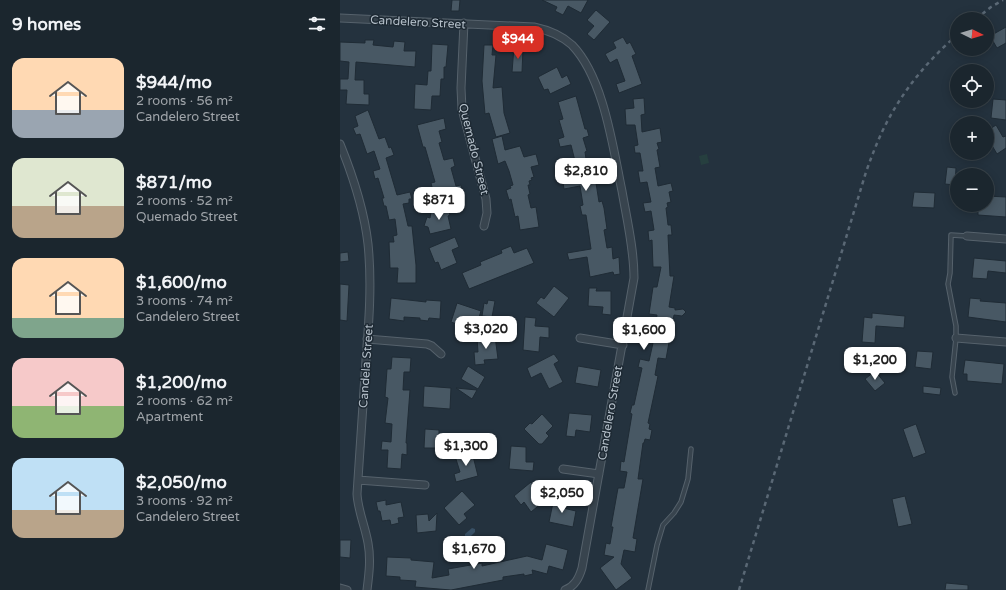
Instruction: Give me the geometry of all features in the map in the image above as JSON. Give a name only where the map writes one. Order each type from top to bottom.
[{"type":"street","name":"Candelero Street","points":[[340,18],[534,27],[544,29],[564,39],[572,46],[589,72],[598,93],[610,133],[633,254],[634,278],[633,291],[582,568],[576,588],[565,590]]},
{"type":"street","name":"Quemado Street","points":[[464,24],[461,88],[462,110],[486,199],[487,213],[484,226]]},
{"type":"street","name":"Candela Street","points":[[340,144],[358,197],[368,243],[370,290],[368,339],[357,501],[367,536],[369,553],[367,590]]},
{"type":"street","points":[[967,236],[1006,239]]},
{"type":"street","points":[[580,338],[623,344]]},
{"type":"street","points":[[956,338],[1006,342]]},
{"type":"street","points":[[368,339],[426,344],[432,346],[441,354]]},
{"type":"street","points":[[563,469],[599,474]]},
{"type":"street","points":[[358,480],[425,485]]},
{"type":"street","points":[[340,588],[347,590]]},
{"type":"lane","points":[[955,393],[952,377],[956,338],[953,308],[948,291],[948,284],[952,235],[967,236]]},
{"type":"lane","points":[[648,590],[657,545],[663,525],[674,513],[681,502],[686,485],[691,449]]},
{"type":"green space","points":[[707,154],[709,163],[701,165],[699,156]]},
{"type":"water","points":[[472,528],[475,529],[475,532],[469,538],[465,537],[465,534]]},
{"type":"building","points":[[452,0],[460,0],[459,11],[451,11]]},
{"type":"building","points":[[542,0],[588,0],[581,13],[568,6],[563,15],[555,11],[557,7]]},
{"type":"building","points":[[596,10],[610,22],[594,40],[587,34],[594,26],[587,20]]},
{"type":"building","points":[[1006,27],[1006,43],[997,48],[994,43],[994,34]]},
{"type":"building","points":[[623,37],[627,44],[630,42],[636,54],[632,56],[642,84],[619,93],[616,84],[625,81],[617,59],[610,63],[605,54],[616,48],[613,42]]},
{"type":"building","points":[[365,40],[374,40],[373,45],[393,47],[394,41],[405,42],[404,51],[416,51],[415,67],[356,62],[355,80],[364,80],[364,94],[369,94],[369,105],[346,104],[347,90],[340,90],[340,79],[348,79],[349,62],[340,61],[340,42],[365,43]]},
{"type":"building","points":[[432,44],[448,45],[446,67],[444,67],[444,79],[441,79],[440,96],[432,96],[431,110],[414,109],[415,84],[427,85],[428,71],[431,71]]},
{"type":"building","points":[[484,45],[493,45],[492,55],[496,55],[493,88],[502,87],[504,113],[510,133],[496,137],[489,113],[485,114],[482,81]]},
{"type":"building","points":[[514,47],[523,48],[522,72],[512,72]]},
{"type":"building","points":[[557,67],[562,78],[567,75],[571,84],[550,94],[548,89],[544,90],[538,77]]},
{"type":"building","points":[[576,96],[585,129],[587,129],[589,136],[583,138],[587,151],[585,152],[588,172],[597,171],[599,183],[596,183],[599,202],[602,201],[604,208],[607,229],[604,230],[607,248],[612,247],[613,259],[619,257],[620,274],[614,275],[613,272],[590,277],[587,257],[569,260],[567,253],[591,249],[586,215],[582,215],[580,206],[583,205],[580,186],[564,189],[562,176],[571,174],[569,162],[575,161],[571,145],[560,147],[558,139],[564,137],[559,120],[563,119],[558,102]]},
{"type":"building","points":[[644,98],[645,114],[641,115],[642,132],[660,128],[662,142],[657,143],[659,149],[657,150],[660,167],[655,168],[658,186],[671,183],[673,191],[669,192],[671,202],[667,203],[668,207],[666,208],[668,225],[671,225],[672,235],[668,235],[670,276],[674,276],[669,307],[675,308],[675,310],[683,309],[686,312],[682,316],[674,315],[666,359],[658,358],[655,375],[658,376],[648,423],[650,424],[649,429],[652,430],[650,440],[645,439],[643,443],[638,479],[643,479],[633,538],[637,539],[635,552],[624,550],[621,564],[632,578],[616,590],[600,568],[614,557],[604,555],[606,543],[610,544],[613,527],[611,527],[618,488],[624,488],[627,472],[620,471],[621,461],[624,462],[632,414],[630,413],[632,405],[634,405],[642,368],[638,367],[640,359],[649,361],[653,343],[645,342],[647,333],[654,334],[657,315],[649,314],[653,287],[657,287],[661,267],[653,267],[652,240],[649,241],[648,231],[654,230],[651,211],[645,212],[643,203],[651,202],[647,182],[640,183],[638,171],[643,171],[640,153],[635,153],[634,146],[638,145],[635,125],[626,125],[625,109],[634,108],[633,99]]},
{"type":"building","points":[[994,99],[1006,100],[1006,120],[994,118],[994,116],[991,116],[992,108],[994,108]]},
{"type":"building","points":[[368,110],[379,139],[385,137],[389,148],[391,147],[394,155],[386,158],[397,195],[410,192],[412,199],[409,199],[409,203],[403,204],[408,226],[412,226],[416,265],[416,283],[397,283],[398,268],[390,268],[389,242],[394,242],[393,236],[397,235],[395,219],[389,220],[386,206],[384,206],[382,198],[384,198],[378,178],[375,179],[373,171],[380,169],[374,151],[367,154],[360,134],[356,135],[353,128],[358,126],[355,116]]},
{"type":"building","points":[[444,118],[446,129],[439,131],[442,142],[439,143],[444,160],[453,158],[455,166],[451,168],[456,186],[461,185],[463,193],[441,199],[439,194],[434,195],[431,183],[435,182],[417,125]]},
{"type":"building","points":[[996,125],[1003,137],[1006,136],[1006,148],[997,154],[994,149],[994,126]]},
{"type":"building","points":[[502,136],[505,150],[520,146],[524,157],[536,154],[539,165],[531,167],[534,177],[529,181],[530,185],[528,185],[530,194],[528,195],[531,208],[536,207],[539,227],[520,230],[518,216],[515,217],[511,199],[509,200],[506,190],[511,188],[510,186],[513,185],[509,171],[505,161],[498,164],[492,139]]},
{"type":"building","points":[[947,167],[956,168],[950,168],[950,184],[945,184]]},
{"type":"building","points":[[914,192],[935,193],[934,208],[912,207]]},
{"type":"building","points":[[994,196],[1006,197],[1006,217],[978,215],[978,212],[994,212]]},
{"type":"building","points":[[447,207],[450,215],[448,216],[451,229],[430,234],[428,227],[424,226],[427,217],[430,218],[431,212],[435,213],[435,210]]},
{"type":"building","points":[[455,237],[459,247],[452,250],[457,263],[441,270],[438,262],[435,263],[429,248]]},
{"type":"building","points":[[511,246],[514,253],[527,248],[534,263],[469,289],[462,273],[481,265],[480,262],[502,253],[501,250]]},
{"type":"building","points":[[348,252],[349,261],[340,262],[340,253]]},
{"type":"building","points":[[974,258],[1006,261],[1006,273],[988,271],[987,279],[972,278]]},
{"type":"building","points":[[340,284],[349,285],[347,321],[340,320]]},
{"type":"building","points":[[554,286],[569,298],[554,317],[536,303],[541,297],[544,299]]},
{"type":"building","points":[[589,288],[597,288],[596,291],[611,291],[611,315],[602,314],[603,307],[588,306]]},
{"type":"building","points":[[391,298],[426,302],[426,300],[441,301],[440,319],[429,318],[428,321],[420,320],[420,318],[404,317],[404,321],[389,319]]},
{"type":"building","points":[[970,298],[981,299],[980,301],[1006,303],[1006,322],[968,317]]},
{"type":"building","points":[[488,300],[495,301],[492,317],[482,316],[484,303],[487,304]]},
{"type":"building","points":[[457,303],[481,311],[476,327],[463,323],[462,326],[451,322]]},
{"type":"building","points":[[872,313],[905,316],[904,328],[876,326],[875,343],[862,342],[864,317],[872,318]]},
{"type":"building","points":[[525,317],[536,318],[535,326],[549,327],[549,338],[540,337],[539,352],[523,350]]},
{"type":"building","points":[[495,336],[498,359],[484,360],[485,364],[475,365],[474,352],[478,352],[477,338]]},
{"type":"building","points":[[917,351],[933,352],[931,369],[915,367]]},
{"type":"building","points":[[554,354],[559,361],[554,364],[563,382],[549,389],[541,373],[531,378],[527,368]]},
{"type":"building","points":[[392,357],[411,358],[410,372],[404,372],[403,390],[410,390],[406,443],[407,455],[402,454],[401,469],[387,468],[388,450],[381,450],[382,441],[391,442],[392,424],[385,423],[388,398],[385,397],[387,369],[391,369]]},
{"type":"building","points":[[965,360],[1004,364],[1002,384],[967,381],[967,374],[963,374]]},
{"type":"building","points":[[468,366],[485,377],[478,389],[461,379]]},
{"type":"building","points":[[578,366],[601,370],[598,387],[575,383]]},
{"type":"building","points":[[875,371],[885,383],[875,391],[865,379]]},
{"type":"building","points":[[424,386],[451,388],[450,409],[423,407]]},
{"type":"building","points":[[923,386],[941,388],[940,395],[923,393]]},
{"type":"building","points":[[456,388],[477,390],[472,399]]},
{"type":"building","points":[[569,413],[592,415],[590,432],[576,430],[575,437],[566,436]]},
{"type":"building","points":[[542,414],[553,426],[546,433],[549,436],[542,444],[539,444],[524,429],[530,423],[532,424]]},
{"type":"building","points":[[916,424],[926,453],[913,458],[903,429]]},
{"type":"building","points":[[425,429],[439,430],[439,435],[448,436],[447,454],[437,453],[437,448],[424,448]]},
{"type":"building","points":[[511,446],[526,447],[526,462],[534,462],[533,471],[509,469]]},
{"type":"building","points":[[472,452],[478,476],[456,482],[454,474],[460,472],[455,456]]},
{"type":"building","points":[[531,482],[539,492],[537,494],[543,502],[531,512],[524,502],[521,505],[514,496]]},
{"type":"building","points":[[462,491],[475,505],[464,514],[467,518],[459,525],[444,508]]},
{"type":"building","points":[[905,496],[912,524],[898,527],[892,499]]},
{"type":"building","points":[[554,498],[564,500],[563,508],[576,511],[573,527],[549,522]]},
{"type":"building","points":[[386,500],[386,505],[401,502],[404,517],[398,518],[399,523],[391,525],[390,520],[382,521],[376,502]]},
{"type":"building","points":[[437,513],[436,531],[417,533],[416,515],[428,514],[429,521]]},
{"type":"building","points":[[340,540],[351,540],[350,558],[340,557]]},
{"type":"building","points":[[546,544],[568,550],[563,570],[549,566],[547,574],[532,570],[533,574],[503,577],[503,580],[451,590],[415,587],[416,581],[400,580],[400,577],[386,576],[387,557],[411,558],[411,560],[434,562],[432,578],[449,575],[448,569],[482,563],[482,566],[527,556],[542,560]]},
{"type":"building","points":[[946,583],[968,585],[968,590],[945,590]]},
{"type":"railway","points":[[985,12],[1003,0]]},
{"type":"railway","points":[[739,590],[866,172],[882,132],[905,92],[924,68],[950,41]]}]
